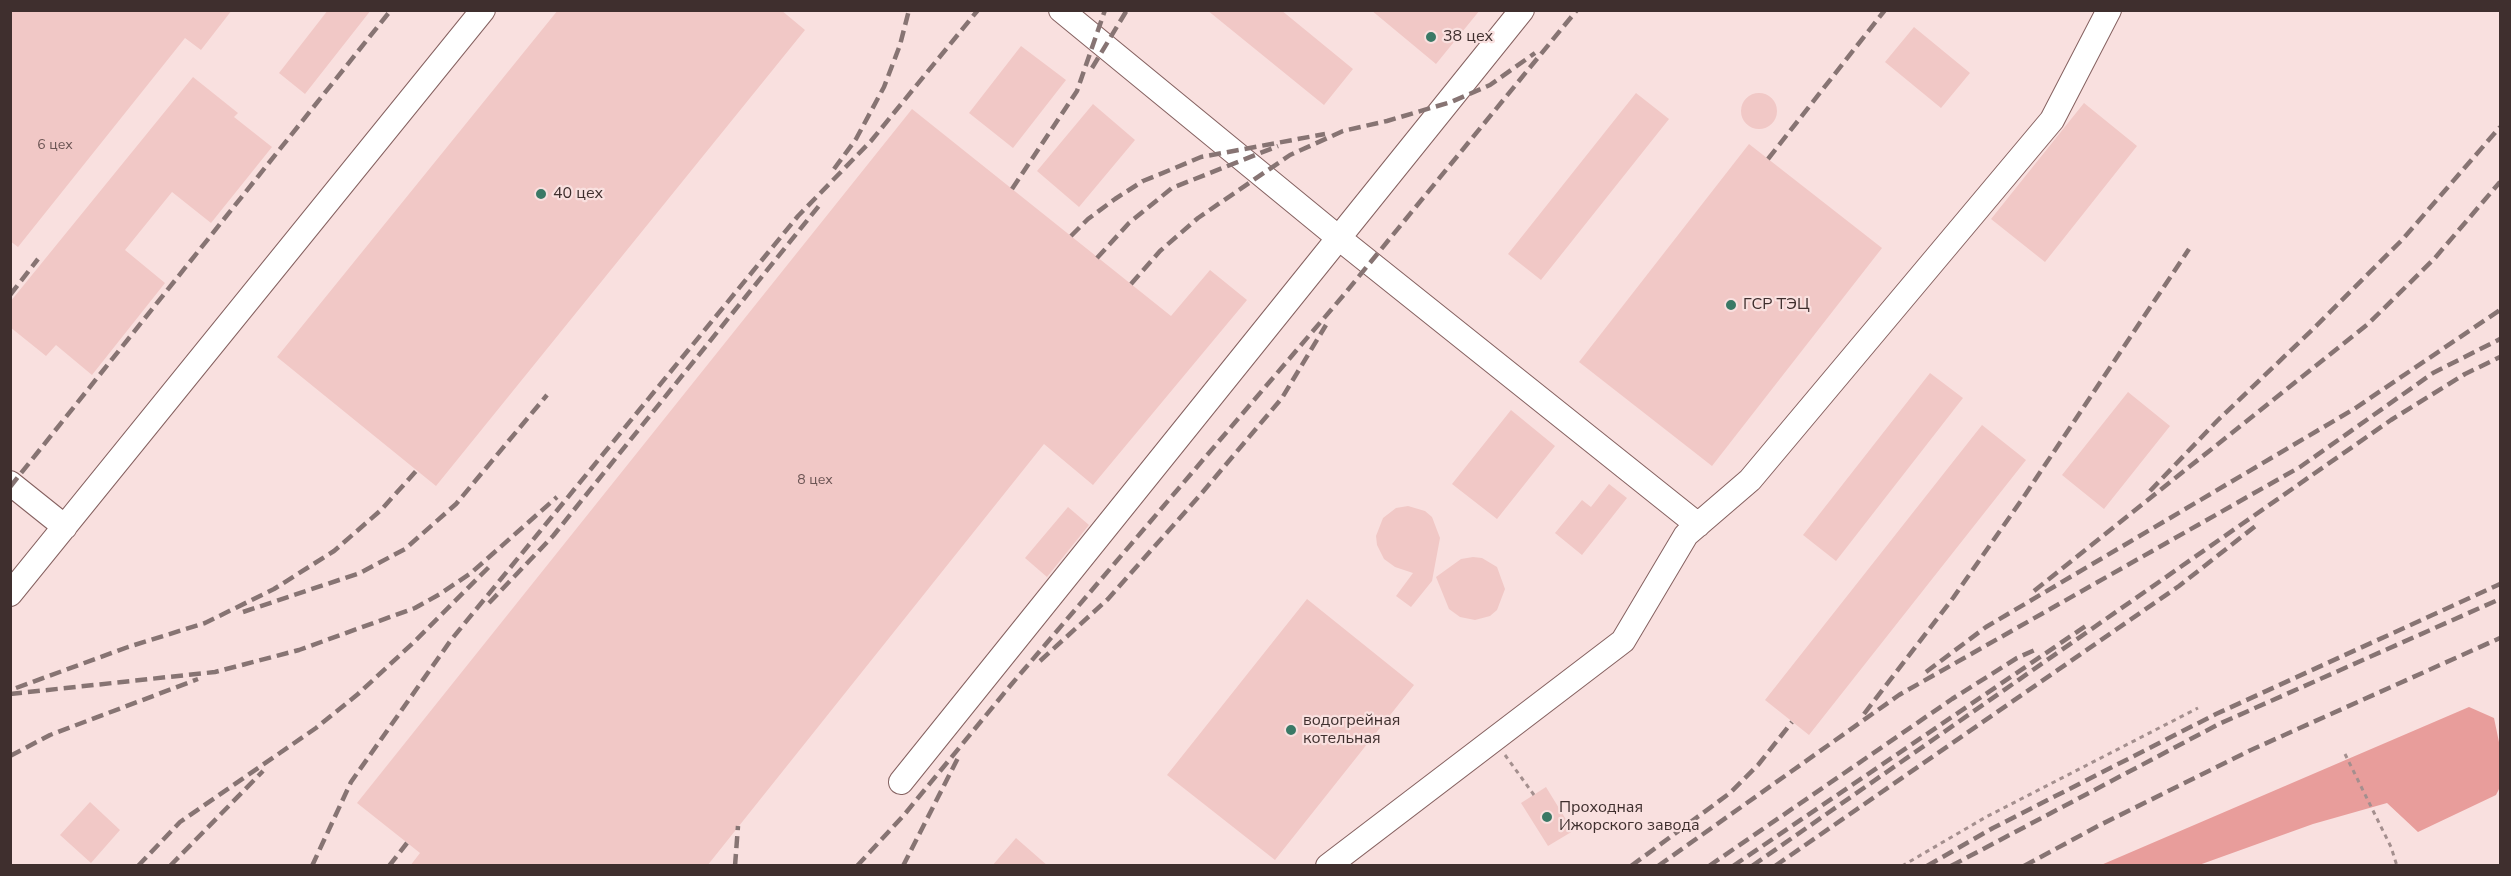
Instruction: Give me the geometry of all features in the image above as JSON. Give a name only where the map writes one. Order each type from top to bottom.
[{"type":"lane","points":[[10,594],[483,10]]},
{"type":"lane","points":[[1061,10],[1340,239],[1698,525]]},
{"type":"lane","points":[[901,782],[1522,10]]},
{"type":"lane","points":[[1328,866],[1623,641],[1686,535],[1750,480],[2052,120],[2109,10]]},
{"type":"lane","points":[[10,483],[65,527]]},
{"type":"path","points":[[1902,866],[1986,818],[2198,708]]},
{"type":"path","points":[[1494,740],[1534,795]]},
{"type":"path","points":[[2345,754],[2391,847],[2397,866]]},
{"type":"shaded area","points":[[2469,707],[2494,718],[2500,747],[2500,787],[2496,795],[2418,832],[2387,803],[2313,824],[2199,865],[2101,865]]},
{"type":"building","points":[[10,10],[232,10],[201,50],[185,38],[18,247],[10,241]]},
{"type":"building","points":[[328,10],[371,10],[305,94],[279,73]]},
{"type":"building","name":"40 цех","points":[[558,10],[781,10],[805,30],[436,486],[277,357]]},
{"type":"building","points":[[1207,10],[1281,10],[1353,69],[1324,105]]},
{"type":"building","name":"38 цех","points":[[1371,10],[1480,10],[1436,64]]},
{"type":"building","points":[[1914,27],[1970,73],[1941,108],[1885,62]]},
{"type":"building","points":[[1021,46],[1066,80],[1013,148],[969,113]]},
{"type":"building","points":[[193,77],[238,113],[234,117],[272,147],[211,223],[172,192],[125,250],[165,283],[92,375],[56,345],[46,356],[10,327],[10,302]]},
{"type":"building","points":[[1636,93],[1669,119],[1541,280],[1508,254]]},
{"type":"building","points":[[1759,93],[1772,98],[1777,111],[1772,124],[1759,129],[1746,124],[1741,111],[1746,98]]},
{"type":"building","points":[[2084,103],[2137,146],[2045,262],[1991,219]]},
{"type":"building","points":[[1093,104],[1135,140],[1079,207],[1037,171]]},
{"type":"building","points":[[912,109],[1171,316],[1210,270],[1247,300],[1093,485],[1044,444],[707,866],[410,866],[420,853],[357,803]]},
{"type":"building","name":"ГСР ТЭЦ","points":[[1749,144],[1882,248],[1712,466],[1579,362]]},
{"type":"building","points":[[1930,373],[1963,398],[1836,561],[1803,535]]},
{"type":"building","points":[[2128,392],[2170,426],[2104,509],[2062,475]]},
{"type":"building","points":[[1511,410],[1555,446],[1497,519],[1452,484]]},
{"type":"building","points":[[1982,425],[2026,460],[1809,735],[1765,700]]},
{"type":"building","points":[[1609,484],[1627,498],[1582,555],[1555,533],[1582,500],[1591,507]]},
{"type":"building","points":[[1408,506],[1425,511],[1432,517],[1440,538],[1432,581],[1411,607],[1396,596],[1413,573],[1395,567],[1384,559],[1377,545],[1376,536],[1383,518],[1396,508]]},
{"type":"building","points":[[1068,507],[1089,525],[1047,577],[1025,558]]},
{"type":"building","points":[[1482,558],[1497,567],[1505,589],[1497,610],[1490,616],[1475,620],[1460,617],[1449,609],[1436,577],[1461,559]]},
{"type":"building","name":"водогрейная котельная","points":[[1307,599],[1414,685],[1275,860],[1167,775]]},
{"type":"building","name":"Проходная Ижорского завода","points":[[1546,787],[1573,831],[1548,846],[1521,803]]},
{"type":"building","points":[[90,802],[120,830],[91,863],[60,835]]},
{"type":"building","points":[[1016,838],[1048,866],[992,866]]},
{"type":"railway","points":[[10,487],[391,10]]},
{"type":"railway","points":[[834,169],[856,139],[884,87],[900,45],[909,10]]},
{"type":"railway","points":[[312,866],[351,782],[451,640],[798,216],[871,141],[978,10]]},
{"type":"railway","points":[[1012,189],[1077,91],[1105,10]]},
{"type":"railway","points":[[1092,68],[1127,10]]},
{"type":"railway","points":[[857,866],[904,815],[1010,686],[1342,297],[1577,10]]},
{"type":"railway","points":[[1768,159],[1885,10]]},
{"type":"railway","points":[[1131,284],[1160,251],[1198,218],[1290,155],[1343,131],[1451,102],[1490,85],[1535,53]]},
{"type":"railway","points":[[2150,491],[2217,421],[2402,240],[2500,127]]},
{"type":"railway","points":[[1071,236],[1088,219],[1143,181],[1201,157],[1325,134]]},
{"type":"railway","points":[[1097,258],[1129,223],[1172,188],[1278,146]]},
{"type":"railway","points":[[2034,591],[2368,324],[2434,259],[2500,182]]},
{"type":"railway","points":[[489,603],[553,536],[822,202]]},
{"type":"railway","points":[[1864,714],[1953,598],[2025,495],[2189,249]]},
{"type":"railway","points":[[10,295],[38,259]]},
{"type":"railway","points":[[1926,672],[1986,627],[2354,409],[2500,310]]},
{"type":"railway","points":[[1040,661],[1108,599],[1201,494],[1282,398],[1326,325]]},
{"type":"railway","points":[[1658,866],[1899,695],[2300,467],[2433,373],[2500,339]]},
{"type":"railway","points":[[1752,866],[2391,420],[2465,374],[2500,357]]},
{"type":"railway","points":[[243,612],[360,573],[405,549],[456,504],[547,395]]},
{"type":"railway","points":[[16,688],[128,647],[205,623],[274,589],[334,551],[381,510],[417,470]]},
{"type":"railway","points":[[10,694],[215,672],[299,650],[415,608],[440,594],[471,573],[557,497]]},
{"type":"railway","points":[[1775,866],[2179,586],[2258,524]]},
{"type":"railway","points":[[138,866],[180,822],[316,728],[358,694],[490,566]]},
{"type":"railway","points":[[1927,866],[1993,828],[2216,714],[2500,584]]},
{"type":"railway","points":[[1951,866],[2219,724],[2500,599]]},
{"type":"railway","points":[[1733,866],[2087,625]]},
{"type":"railway","points":[[2024,866],[2098,826],[2251,750],[2500,638]]},
{"type":"railway","points":[[1709,866],[1952,699],[2017,658],[2037,649]]},
{"type":"railway","points":[[10,756],[50,735],[198,679]]},
{"type":"railway","points":[[1631,866],[1730,793],[1758,765],[1792,722]]},
{"type":"railway","points":[[903,866],[959,756]]},
{"type":"railway","points":[[170,866],[263,771]]},
{"type":"railway","points":[[735,866],[738,826]]},
{"type":"railway","points":[[389,866],[407,843]]},
{"type":"place","name":"38 цех","points":[[1431,37]]},
{"type":"place","name":"40 цех","points":[[541,194]]},
{"type":"place","name":"ГСР ТЭЦ","points":[[1731,305]]},
{"type":"place","name":"водогрейная котельная","points":[[1291,730]]},
{"type":"place","name":"Проходная Ижорского завода","points":[[1547,817]]}]
